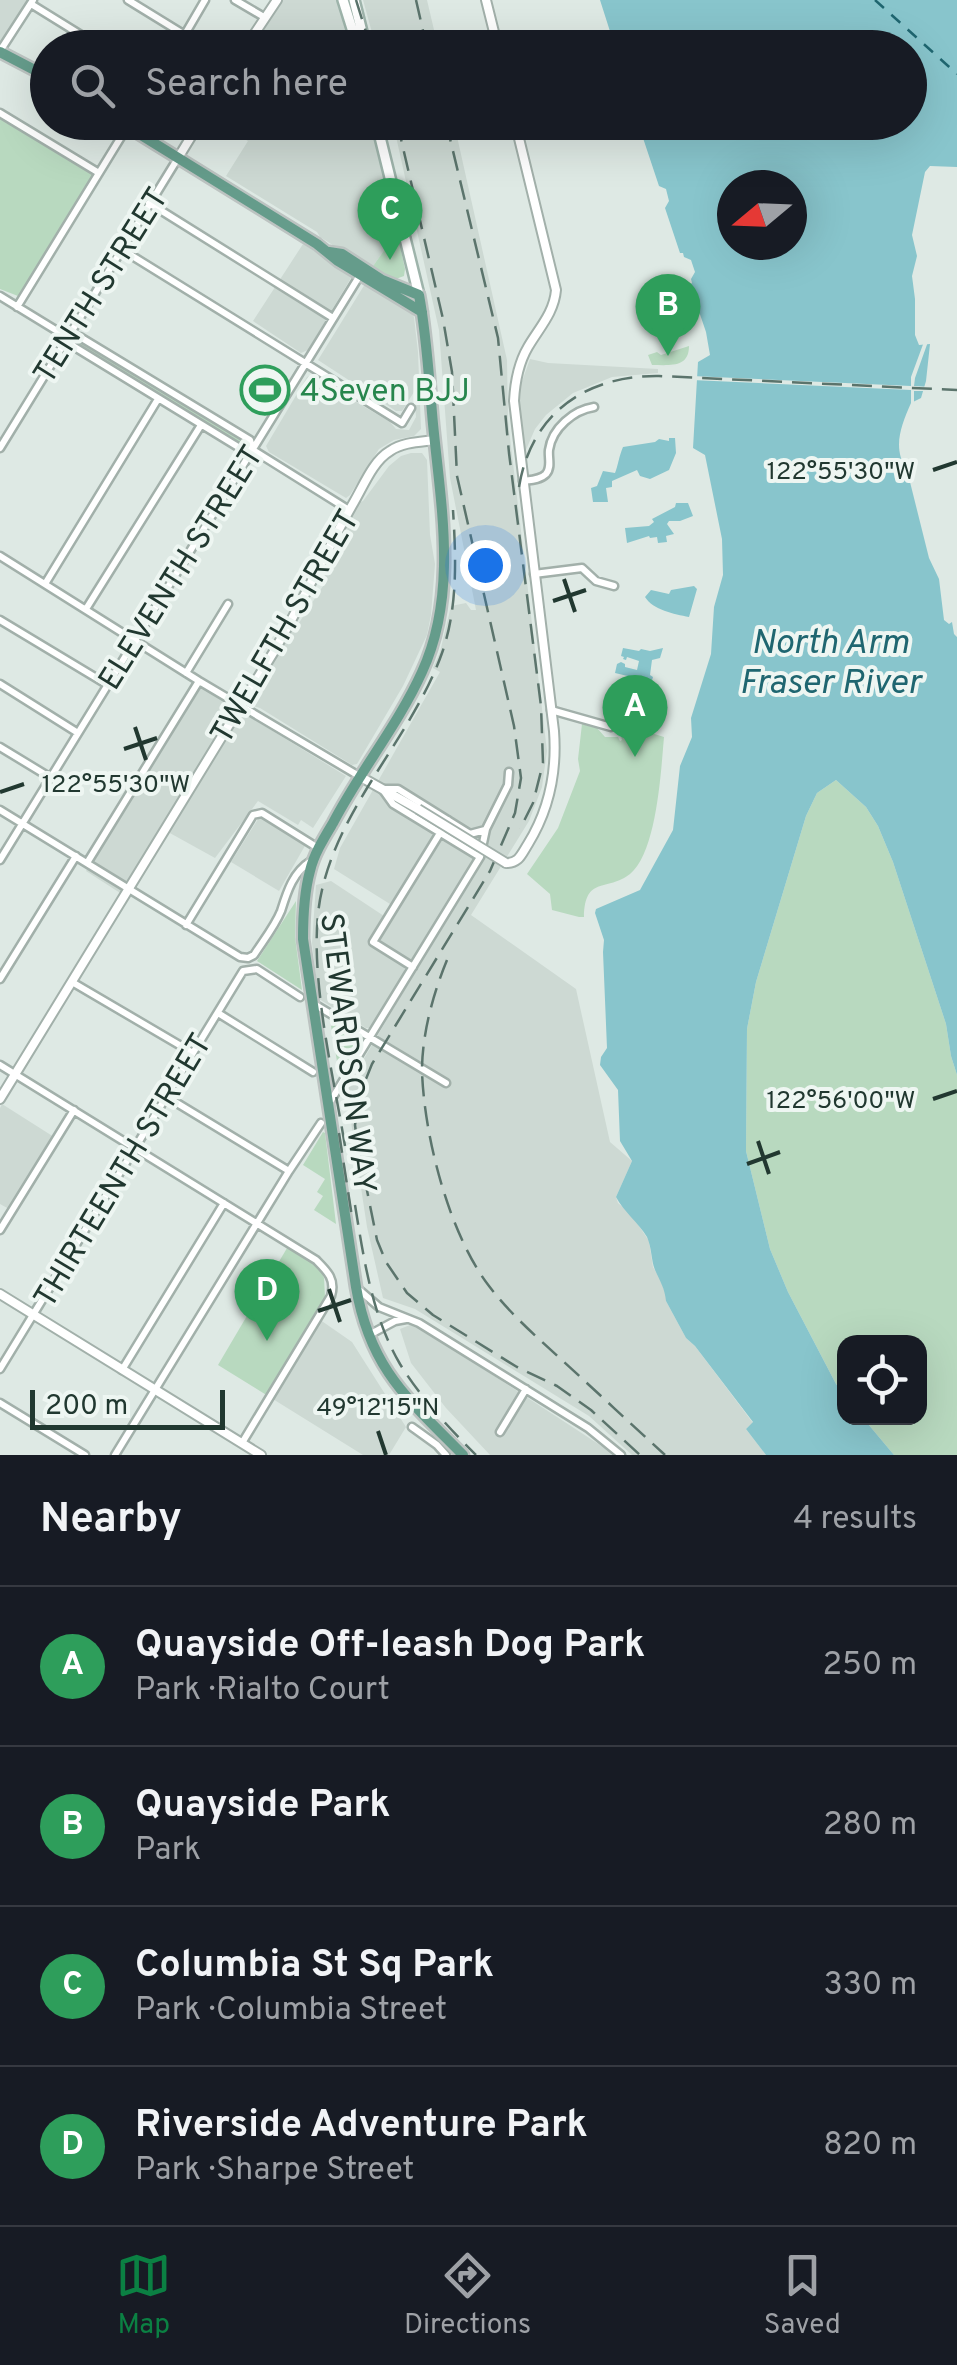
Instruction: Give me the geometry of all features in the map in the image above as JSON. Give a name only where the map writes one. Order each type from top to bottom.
[{"type":"main road","points":[[343,0],[352,30]]},
{"type":"main road","points":[[354,0],[362,30]]},
{"type":"main road","points":[[0,52],[30,68]]},
{"type":"main road","points":[[150,140],[422,312]]},
{"type":"main road","points":[[381,140],[418,295]]},
{"type":"main road","points":[[330,252],[342,254],[382,280],[418,295]]},
{"type":"main road","name":"STEWARDSON WAY","points":[[418,295],[444,552],[441,613],[422,674],[316,854],[306,887],[303,939],[356,1287],[369,1335],[398,1389],[462,1455]]},
{"type":"street","points":[[128,0],[176,30]]},
{"type":"street","points":[[187,30],[205,0]]},
{"type":"street","points":[[235,0],[270,7],[257,30]]},
{"type":"street","points":[[486,0],[494,30]]},
{"type":"street","points":[[0,52],[32,2],[75,30]]},
{"type":"street","points":[[0,113],[30,131]]},
{"type":"street","points":[[45,140],[100,173]]},
{"type":"street","points":[[17,306],[118,140]]},
{"type":"street","name":"TENTH STREET","points":[[0,448],[189,140]]},
{"type":"street","points":[[0,556],[199,681],[509,864],[519,859],[544,812],[556,758],[514,401],[525,352],[551,312],[556,290],[520,140]]},
{"type":"street","points":[[149,203],[334,318]]},
{"type":"street","points":[[121,249],[402,423],[411,408]]},
{"type":"street","name":"ELEVENTH STREET","points":[[0,860],[360,274]]},
{"type":"street","points":[[0,296],[158,399],[243,450],[253,450],[349,510]]},
{"type":"street","points":[[67,337],[80,337],[250,440],[253,450]]},
{"type":"street","points":[[45,584],[158,399]]},
{"type":"street","points":[[523,481],[547,473],[554,436],[579,409],[594,407]]},
{"type":"street","points":[[86,609],[201,425]]},
{"type":"street","name":"TWELFTH STREET","points":[[0,1099],[283,636],[322,558],[377,465],[389,451],[435,440]]},
{"type":"street","points":[[534,574],[582,568],[596,581],[614,586]]},
{"type":"street","points":[[186,673],[228,604]]},
{"type":"street","points":[[0,620],[108,685]]},
{"type":"street","points":[[87,862],[199,681]]},
{"type":"street","points":[[0,684],[78,732]]},
{"type":"street","points":[[551,710],[611,728]]},
{"type":"street","points":[[0,747],[51,778]]},
{"type":"street","points":[[329,1105],[480,857],[486,829],[508,785],[509,772]]},
{"type":"street","points":[[382,789],[398,789],[470,834],[486,829]]},
{"type":"street","points":[[382,789],[391,802],[480,857]]},
{"type":"street","points":[[0,810],[186,925],[244,958],[254,955],[281,912],[300,867],[316,854],[257,812],[186,925]]},
{"type":"street","points":[[414,967],[374,942],[448,820]]},
{"type":"street","points":[[0,979],[76,856]]},
{"type":"street","name":"THIRTEENTH STREET","points":[[0,1369],[243,971],[257,969],[300,997]]},
{"type":"street","points":[[72,982],[193,1054]]},
{"type":"street","points":[[312,1004],[446,1083]]},
{"type":"street","points":[[218,1013],[313,1072]]},
{"type":"street","points":[[0,1065],[316,1260],[330,1274],[334,1288],[331,1296],[242,1443]]},
{"type":"street","points":[[167,1097],[288,1171]]},
{"type":"street","points":[[0,1230],[74,1110]]},
{"type":"street","points":[[115,1455],[321,1123]]},
{"type":"street","points":[[122,1370],[224,1203]]},
{"type":"street","points":[[356,1287],[378,1307],[419,1322],[588,1428],[621,1455]]},
{"type":"street","points":[[0,1294],[260,1455]]},
{"type":"street","points":[[369,1335],[407,1318]]},
{"type":"street","points":[[500,1432],[526,1389]]},
{"type":"street","points":[[0,1403],[85,1455]]},
{"type":"street","points":[[412,1427],[446,1455]]},
{"type":"shaded area","points":[[0,0],[29,0],[0,42]]},
{"type":"shaded area","points":[[282,0],[338,0],[348,30],[263,30]]},
{"type":"shaded area","points":[[363,0],[427,0],[434,30],[371,30]]},
{"type":"shaded area","points":[[374,140],[397,232],[371,269],[226,176],[248,141]]},
{"type":"shaded area","points":[[397,140],[458,140],[507,360],[508,421],[547,751],[542,787],[529,821],[471,915],[576,989],[610,1142],[632,1161],[616,1197],[618,1203],[631,1214],[649,1241],[653,1267],[686,1338],[753,1423],[746,1429],[766,1455],[632,1455],[589,1416],[415,1309],[383,1298],[367,1227],[346,1089],[418,967],[379,941],[398,909],[334,869],[340,848],[440,672],[433,668],[451,606],[466,603],[476,610],[450,478],[439,330]]},
{"type":"shaded area","points":[[303,244],[349,272],[351,278],[308,350],[301,353],[253,321]]},
{"type":"shaded area","points":[[365,284],[414,317],[421,429],[414,436],[394,440],[379,449],[346,498],[269,452],[266,446],[311,375],[396,429],[409,430],[416,417],[414,392],[402,411],[396,411],[318,360]]},
{"type":"shaded area","points":[[530,359],[658,369],[658,373],[612,377],[573,393],[546,415],[525,452],[519,404],[520,387]]},
{"type":"shaded area","points":[[411,453],[422,453],[427,460],[435,564],[431,615],[427,635],[403,686],[357,764],[352,765],[250,701],[323,586],[329,557],[360,502],[389,466]]},
{"type":"shaded area","points":[[191,687],[203,688],[346,776],[313,828],[301,820],[298,825],[258,801],[215,858],[168,832],[128,898],[86,871]]},
{"type":"shaded area","points":[[260,816],[306,844],[279,891],[231,862]]},
{"type":"shaded area","points":[[331,881],[384,916],[367,943],[405,967],[402,979],[371,1028],[319,999],[312,943],[316,885]]},
{"type":"shaded area","points":[[2,1104],[54,1137],[9,1209],[0,1204]]},
{"type":"shaded area","points":[[316,1317],[352,1342],[406,1427],[389,1455],[363,1455],[268,1396]]},
{"type":"shaded area","points":[[410,1325],[422,1329],[612,1455],[490,1455],[411,1363],[400,1329]]},
{"type":"green space","points":[[0,117],[30,135],[30,140],[38,140],[93,176],[22,293],[18,296],[0,289]]},
{"type":"green space","points":[[397,232],[405,269],[404,276],[393,280],[371,269]]},
{"type":"green space","points":[[78,339],[247,442],[244,447],[75,344]]},
{"type":"green space","points":[[689,346],[686,358],[677,364],[652,365],[648,355],[661,355]]},
{"type":"green space","points":[[582,724],[620,741],[632,727],[664,737],[656,810],[639,863],[630,874],[593,890],[585,904],[584,917],[579,917],[552,910],[550,894],[527,874],[558,828],[580,771]]},
{"type":"green space","points":[[836,780],[866,807],[878,826],[946,1024],[957,1075],[957,1455],[894,1455],[869,1425],[927,1425],[927,1335],[837,1335],[836,1384],[770,1249],[746,1151],[747,1029],[756,982],[806,816],[817,793]]},
{"type":"green space","points":[[296,901],[295,937],[302,990],[257,961]]},
{"type":"green space","points":[[337,1024],[360,1041],[343,1073],[339,1073],[331,1026]]},
{"type":"green space","points":[[323,1132],[336,1224],[314,1210],[323,1196],[317,1192],[325,1179],[303,1165]]},
{"type":"green space","points":[[290,1243],[316,1259],[324,1278],[325,1297],[268,1396],[218,1365]]},
{"type":"water","name":"North Arm Fraser River","points":[[600,0],[957,0],[957,167],[930,166],[925,172],[912,235],[917,256],[912,276],[915,335],[919,345],[930,344],[921,398],[911,403],[899,445],[929,558],[939,579],[944,620],[952,622],[957,637],[957,1075],[946,1024],[893,862],[866,807],[836,780],[817,793],[806,816],[756,982],[747,1029],[746,1151],[770,1249],[837,1385],[837,1425],[869,1425],[894,1455],[766,1455],[746,1429],[753,1422],[686,1338],[666,1301],[647,1237],[616,1197],[632,1161],[620,1141],[618,1090],[600,1065],[607,1048],[604,940],[595,913],[596,909],[640,890],[673,830],[680,766],[692,737],[691,718],[711,654],[714,607],[723,575],[722,539],[705,455],[693,448],[698,362],[710,355],[690,285],[695,272],[691,260],[680,253],[665,208],[669,201],[666,189],[659,186],[644,140],[927,140],[927,30],[610,30]]},
{"type":"water","points":[[675,438],[676,453],[669,470],[650,479],[640,476],[637,470],[612,481],[612,487],[606,488],[608,502],[593,502],[591,488],[597,486],[603,471],[615,473],[623,447]]},
{"type":"water","points":[[676,503],[688,503],[693,516],[669,521],[674,534],[666,536],[667,542],[658,543],[657,537],[649,536],[627,543],[625,528],[649,526],[654,522],[652,519]]},
{"type":"water","points":[[694,586],[697,589],[689,617],[658,608],[645,597],[651,590],[669,594],[671,590]]},
{"type":"water","points":[[623,648],[663,648],[660,658],[652,660],[653,677],[649,691],[644,694],[633,691],[636,678],[615,673],[621,662],[637,670],[639,661],[623,659]]},
{"type":"pier","points":[[925,339],[929,339],[914,386],[930,387],[929,391],[914,391],[914,409],[911,390],[692,380],[692,376],[911,386]]},
{"type":"ferry route","points":[[875,0],[908,30]]},
{"type":"ferry route","points":[[927,47],[957,74]]},
{"type":"railway","points":[[356,0],[365,30]]},
{"type":"railway","points":[[416,0],[423,30]]},
{"type":"railway","points":[[401,140],[443,319],[452,372],[457,476],[514,726],[521,778],[515,813],[490,871],[372,1064],[360,1094],[355,1125],[357,1141],[377,1240],[386,1262],[407,1293],[433,1315],[517,1367],[557,1386],[591,1410],[640,1455]]},
{"type":"railway","points":[[450,140],[498,338],[541,706],[543,763],[533,803],[520,829]]},
{"type":"railway","points":[[519,487],[536,438],[566,403],[586,391],[633,377],[957,390]]},
{"type":"railway","points":[[345,1146],[319,983],[318,918],[322,890],[345,828],[413,713],[442,653],[453,600],[453,510]]},
{"type":"railway","points":[[447,960],[429,1014],[422,1071],[434,1154],[462,1240],[506,1307],[665,1455]]},
{"type":"railway","points":[[339,1133],[352,1217]]},
{"type":"railway","points":[[355,1205],[370,1287],[390,1346],[426,1400],[476,1455]]},
{"type":"place","name":"Columbia St Sq Park","points":[[390,260]]},
{"type":"place","name":"Quayside Park","points":[[668,356]]},
{"type":"place","name":"4Seven BJJ","points":[[265,390]]},
{"type":"place","name":"Quayside Off-leash Dog Park","points":[[635,757]]},
{"type":"place","name":"Riverside Adventure Park","points":[[267,1341]]}]
